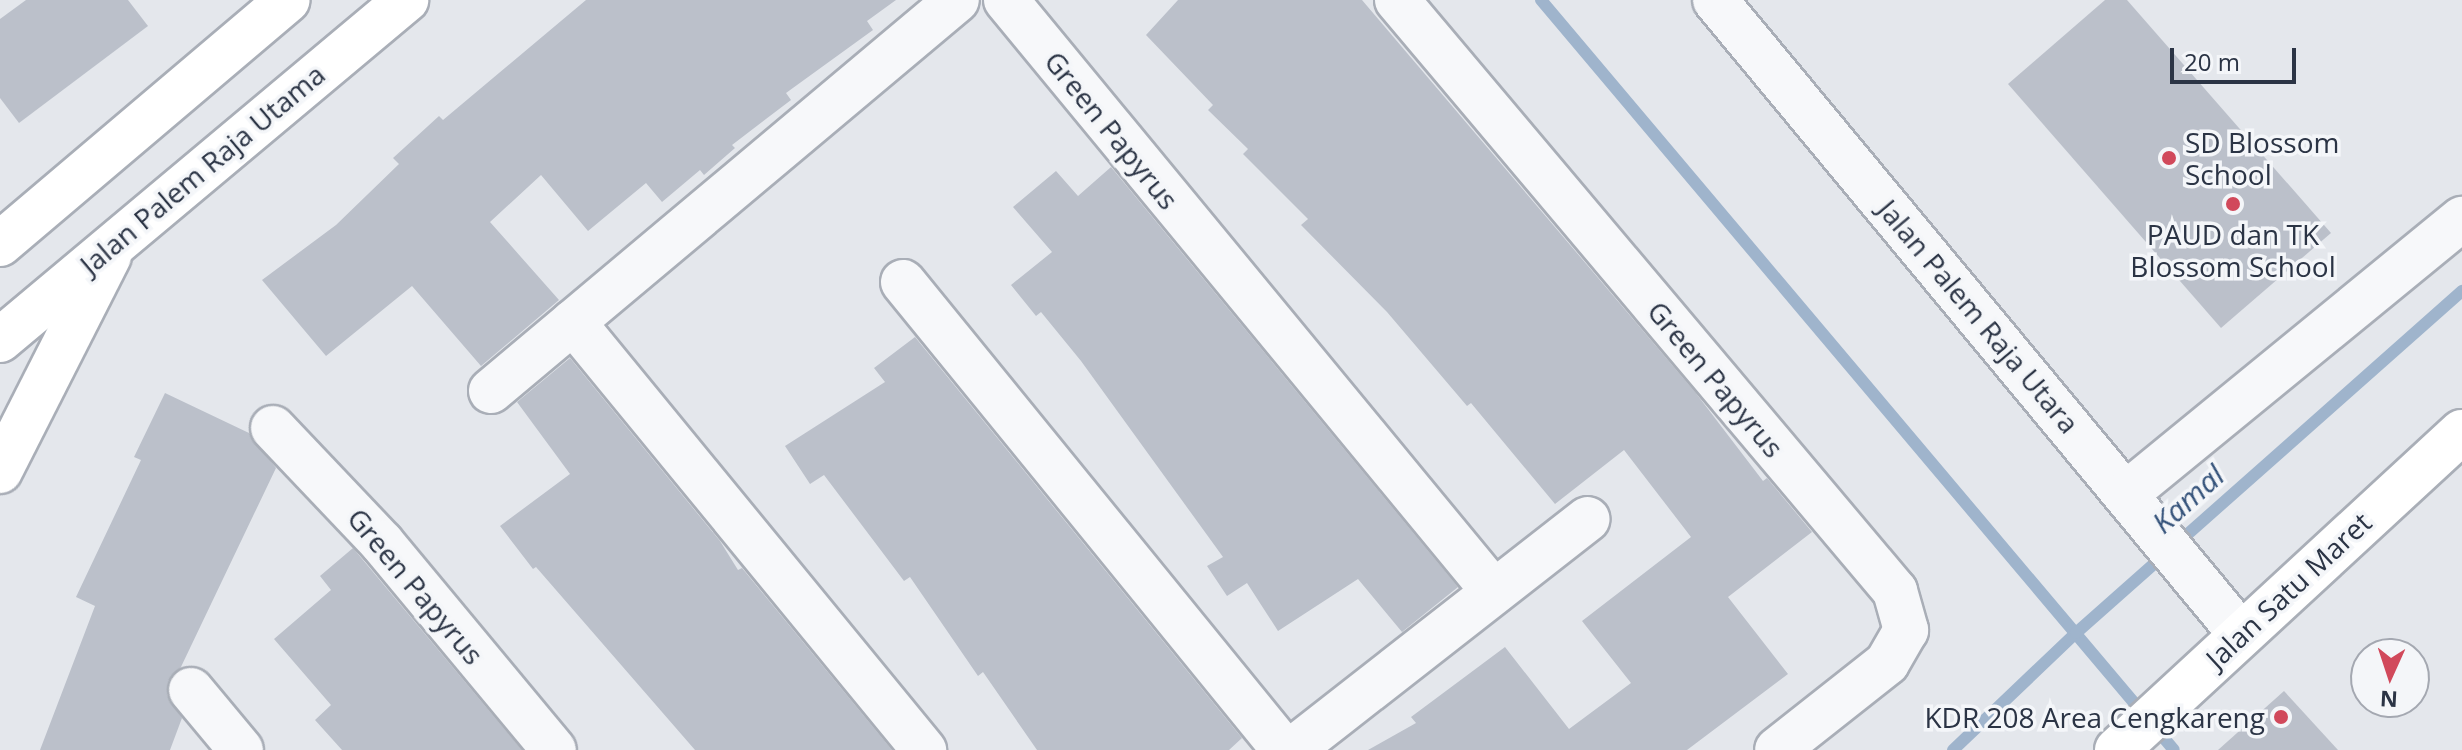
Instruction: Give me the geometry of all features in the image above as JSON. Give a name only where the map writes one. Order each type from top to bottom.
[{"type":"street","points":[[0,244],[288,0]]},
{"type":"street","name":"Jalan Palem Raja Utama","points":[[0,340],[119,236],[406,0]]},
{"type":"street","points":[[491,391],[957,0]]},
{"type":"street","name":"Green Papyrus","points":[[1006,0],[1494,592]]},
{"type":"street","name":"Green Papyrus","points":[[1397,0],[1895,591],[1906,630],[1887,663],[1777,750]]},
{"type":"street","name":"Jalan Palem Raja Utara","points":[[1715,0],[2127,493],[2157,535],[2229,620]]},
{"type":"street","points":[[2127,493],[2462,219]]},
{"type":"street","points":[[0,471],[119,236]]},
{"type":"street","points":[[903,282],[1284,750]]},
{"type":"street","points":[[573,322],[924,750]]},
{"type":"street","name":"Green Papyrus","points":[[273,428],[382,543],[554,750]]},
{"type":"street","name":"Jalan Satu Maret","points":[[2117,750],[2174,696],[2229,620],[2462,432]]},
{"type":"street","points":[[1292,750],[1588,519]]},
{"type":"street","points":[[191,690],[241,750]]},
{"type":"building","points":[[26,0],[128,0],[148,26],[19,123],[0,98],[0,19]]},
{"type":"building","points":[[586,0],[896,0],[867,21],[873,30],[786,93],[791,100],[732,145],[735,148],[704,175],[700,170],[662,202],[646,183],[588,231],[541,175],[490,222],[559,300],[481,366],[412,286],[326,356],[262,280],[336,225],[399,164],[393,158],[439,116],[443,120]]},
{"type":"building","points":[[1178,0],[1362,0],[1695,392],[1763,481],[1767,478],[1812,532],[1728,597],[1788,674],[1687,750],[1368,750],[1416,723],[1411,717],[1505,647],[1569,729],[1631,683],[1582,621],[1691,537],[1624,450],[1555,504],[1471,403],[1467,406],[1387,312],[1301,225],[1308,219],[1243,154],[1248,149],[1208,110],[1213,105],[1146,35]]},
{"type":"building","name":"SD Blossom School","points":[[2105,0],[2127,0],[2331,233],[2221,328],[2008,84]]},
{"type":"building","points":[[1111,167],[1458,587],[1402,632],[1358,579],[1278,631],[1247,583],[1227,596],[1207,566],[1223,557],[1081,361],[1041,312],[1036,316],[1011,285],[1052,252],[1013,207],[1056,171],[1078,196]]},
{"type":"building","points":[[915,337],[1242,738],[1229,750],[1037,750],[983,672],[978,676],[910,577],[904,581],[824,475],[810,484],[785,446],[885,382],[874,368]]},
{"type":"building","points":[[570,358],[720,541],[738,570],[742,568],[892,750],[695,750],[536,567],[533,569],[500,526],[570,474],[517,402]]},
{"type":"building","points":[[165,393],[249,433],[276,468],[180,669],[168,681],[167,695],[182,718],[170,750],[40,750],[95,606],[76,597],[141,460],[134,457]]},
{"type":"building","points":[[353,548],[522,750],[342,750],[315,720],[331,705],[274,639],[331,590],[320,576]]},
{"type":"building","name":"KDR 208 Area Cengkareng","points":[[2284,691],[2338,750],[2218,750]]},
{"type":"waterway","points":[[1541,0],[2174,750]]},
{"type":"waterway","name":"Kamal","points":[[1953,750],[2076,633],[2462,291]]},
{"type":"place","name":"SD Blossom School","points":[[2169,158]]},
{"type":"place","name":"PAUD dan TK Blossom School","points":[[2233,204]]},
{"type":"place","name":"KDR 208 Area Cengkareng","points":[[2281,717]]}]
